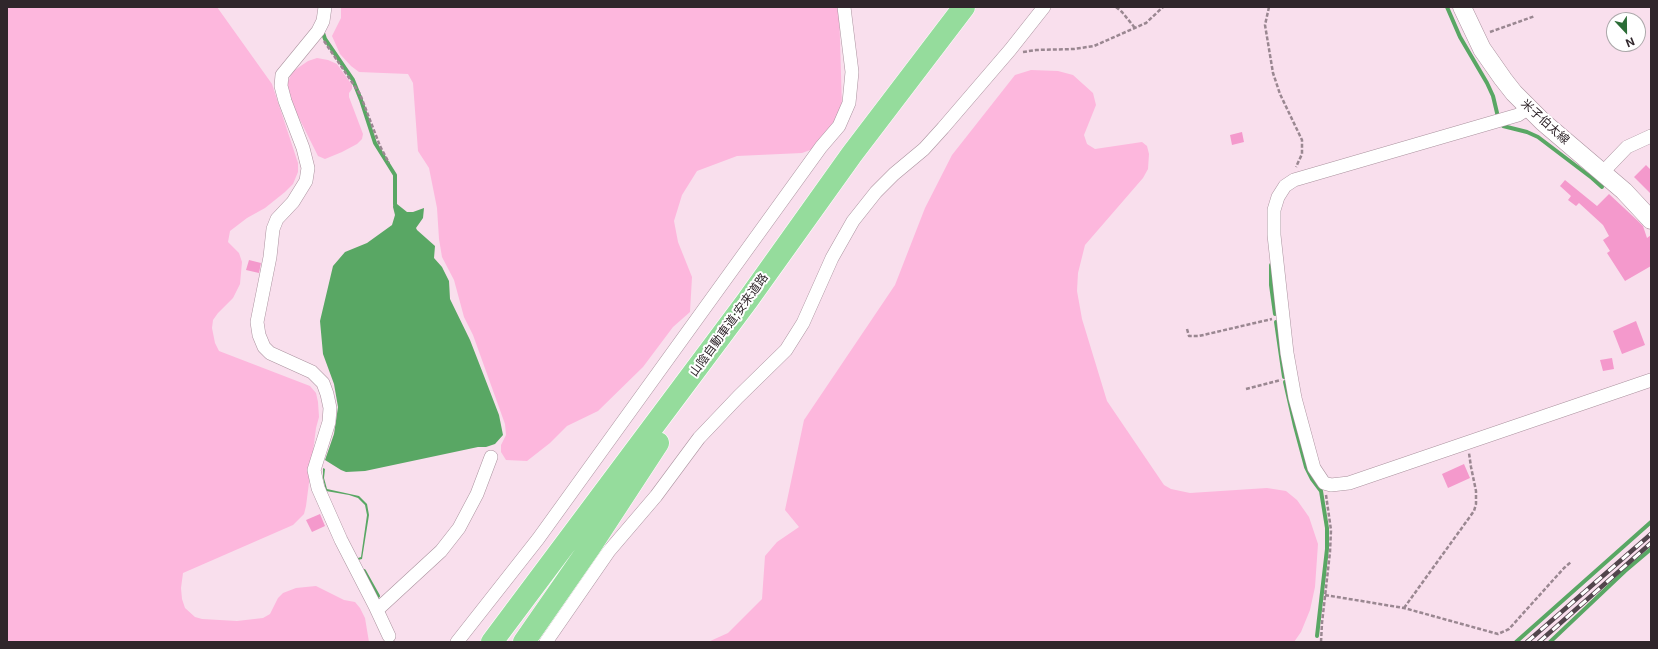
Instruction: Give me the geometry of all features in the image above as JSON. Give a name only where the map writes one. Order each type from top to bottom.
[{"type":"highway","name":"山陰自動車道;安来道路","points":[[492,642],[747,301],[852,154],[964,7]]},
{"type":"highway","points":[[524,642],[590,547],[649,458],[747,301]]},
{"type":"highway","points":[[476,642],[637,440],[671,404]]},
{"type":"main road","name":"米子伯太線","points":[[1462,7],[1476,37],[1502,79],[1529,108],[1624,191],[1651,220]]},
{"type":"street","points":[[325,7],[323,21],[318,31],[282,75],[281,86],[285,101],[303,148],[308,168],[306,181],[293,202],[277,219],[273,229],[270,257],[257,322],[259,335],[264,347],[270,353],[312,372],[323,383],[327,394],[329,415],[326,432],[314,470],[318,488],[341,540],[389,636]]},
{"type":"street","points":[[458,642],[538,539],[644,395],[816,154],[839,126],[849,103],[852,72],[844,7]]},
{"type":"street","points":[[546,642],[609,551],[656,496],[699,438],[786,350],[803,323],[832,258],[853,221],[876,192],[894,174],[924,149],[1010,50],[1044,7]]},
{"type":"street","points":[[1529,108],[1518,115],[1294,180],[1285,186],[1278,197],[1274,210],[1274,235],[1283,317],[1291,378],[1312,464],[1324,483],[1331,486],[1349,483],[1651,380]]},
{"type":"street","points":[[1603,172],[1627,147],[1651,136]]},
{"type":"street","points":[[377,610],[441,551],[459,528],[477,494],[491,457]]},
{"type":"path","points":[[1116,7],[1135,28]]},
{"type":"path","points":[[1010,50],[1015,54],[1036,50],[1081,48],[1101,43],[1146,23],[1163,7]]},
{"type":"path","points":[[1269,7],[1265,25],[1273,73],[1280,94],[1302,140],[1303,149],[1296,168],[1294,180]]},
{"type":"path","points":[[1476,37],[1535,16]]},
{"type":"path","points":[[318,31],[360,94],[380,146],[389,163]]},
{"type":"path","points":[[1187,329],[1189,336],[1199,336],[1283,317]]},
{"type":"path","points":[[1246,389],[1291,378]]},
{"type":"path","points":[[1404,608],[1474,511],[1476,504],[1476,491],[1471,467],[1469,441]]},
{"type":"path","points":[[1321,642],[1331,530],[1324,483]]},
{"type":"path","points":[[1325,595],[1404,608],[1498,634],[1504,633],[1571,562]]},
{"type":"shaded area","points":[[7,7],[217,7],[272,84],[298,163],[298,172],[293,184],[285,192],[265,208],[247,218],[230,231],[228,242],[239,253],[242,262],[240,284],[233,298],[213,320],[212,328],[215,343],[219,351],[310,386],[316,393],[319,417],[316,428],[306,506],[304,514],[293,525],[183,573],[181,588],[182,599],[185,608],[195,617],[202,619],[237,621],[263,618],[270,614],[278,598],[283,593],[296,588],[316,586],[344,600],[355,602],[365,618],[369,642],[7,642]]},
{"type":"shaded area","points":[[341,7],[839,7],[842,107],[833,126],[813,149],[802,153],[737,156],[697,171],[682,195],[674,221],[678,242],[692,277],[690,312],[673,327],[643,367],[598,411],[567,426],[550,443],[527,461],[506,460],[501,452],[501,445],[506,435],[505,424],[473,335],[464,317],[454,280],[442,257],[437,208],[429,168],[418,151],[413,83],[408,74],[359,72],[351,66],[340,54],[332,36],[341,18]]},
{"type":"shaded area","points":[[317,58],[328,60],[337,64],[352,85],[349,97],[363,134],[362,139],[357,144],[325,159],[318,156],[296,112],[286,87],[292,72],[308,61]]},
{"type":"shaded area","points":[[1031,70],[1058,71],[1073,75],[1093,93],[1096,105],[1084,135],[1087,144],[1095,149],[1142,142],[1147,146],[1149,154],[1148,169],[1143,178],[1085,245],[1078,273],[1077,291],[1082,319],[1107,401],[1164,485],[1171,489],[1190,493],[1267,488],[1286,491],[1297,500],[1309,517],[1318,544],[1315,587],[1310,610],[1301,632],[1294,642],[708,642],[728,633],[762,599],[765,556],[777,542],[799,527],[785,510],[804,420],[895,285],[925,208],[952,155],[1015,75]]},
{"type":"shaded area","points":[[394,199],[397,204],[407,212],[413,212],[424,208],[423,218],[416,228],[435,246],[434,258],[442,267],[449,281],[450,299],[470,340],[499,415],[503,435],[495,444],[486,447],[478,447],[365,471],[346,472],[325,460],[334,434],[338,407],[334,384],[323,354],[320,321],[333,266],[345,252],[367,243],[392,225],[395,215],[393,207]]},
{"type":"shaded area","points":[[323,468],[325,469],[324,478],[327,489],[359,496],[367,504],[369,515],[362,559],[358,560],[358,558],[361,557],[367,515],[365,505],[358,498],[326,491],[323,478]]},
{"type":"building","points":[[1242,132],[1244,142],[1232,145],[1230,135]]},
{"type":"building","points":[[1646,165],[1651,170],[1651,194],[1634,177]]},
{"type":"building","points":[[1565,180],[1597,206],[1609,194],[1643,226],[1647,238],[1651,235],[1651,266],[1625,281],[1607,253],[1610,251],[1603,240],[1609,236],[1603,225],[1579,203],[1576,206],[1568,200],[1571,196],[1560,186]]},
{"type":"building","points":[[249,260],[261,263],[259,273],[246,270]]},
{"type":"building","points":[[1636,321],[1645,345],[1622,354],[1613,331]]},
{"type":"building","points":[[1612,358],[1614,369],[1603,371],[1600,360]]},
{"type":"building","points":[[1464,464],[1470,478],[1448,488],[1442,474]]},
{"type":"building","points":[[320,514],[325,526],[312,532],[306,520]]},
{"type":"waterway","points":[[1447,7],[1460,37],[1487,83],[1493,96],[1498,117]]},
{"type":"waterway","points":[[323,33],[325,39],[353,80],[375,143],[395,175],[395,204]]},
{"type":"waterway","points":[[1503,126],[1527,132],[1538,137],[1602,187]]},
{"type":"waterway","points":[[1271,265],[1271,285],[1275,314]]},
{"type":"waterway","points":[[1276,322],[1284,377]]},
{"type":"waterway","points":[[1285,382],[1306,467],[1312,479],[1321,491],[1327,528],[1327,549],[1317,636]]},
{"type":"waterway","points":[[1516,642],[1651,522]]},
{"type":"waterway","points":[[1550,642],[1625,571],[1651,549]]},
{"type":"waterway","points":[[364,571],[378,596]]},
{"type":"railway","points":[[1527,642],[1651,534]]},
{"type":"railway","points":[[1539,642],[1651,543]]}]
